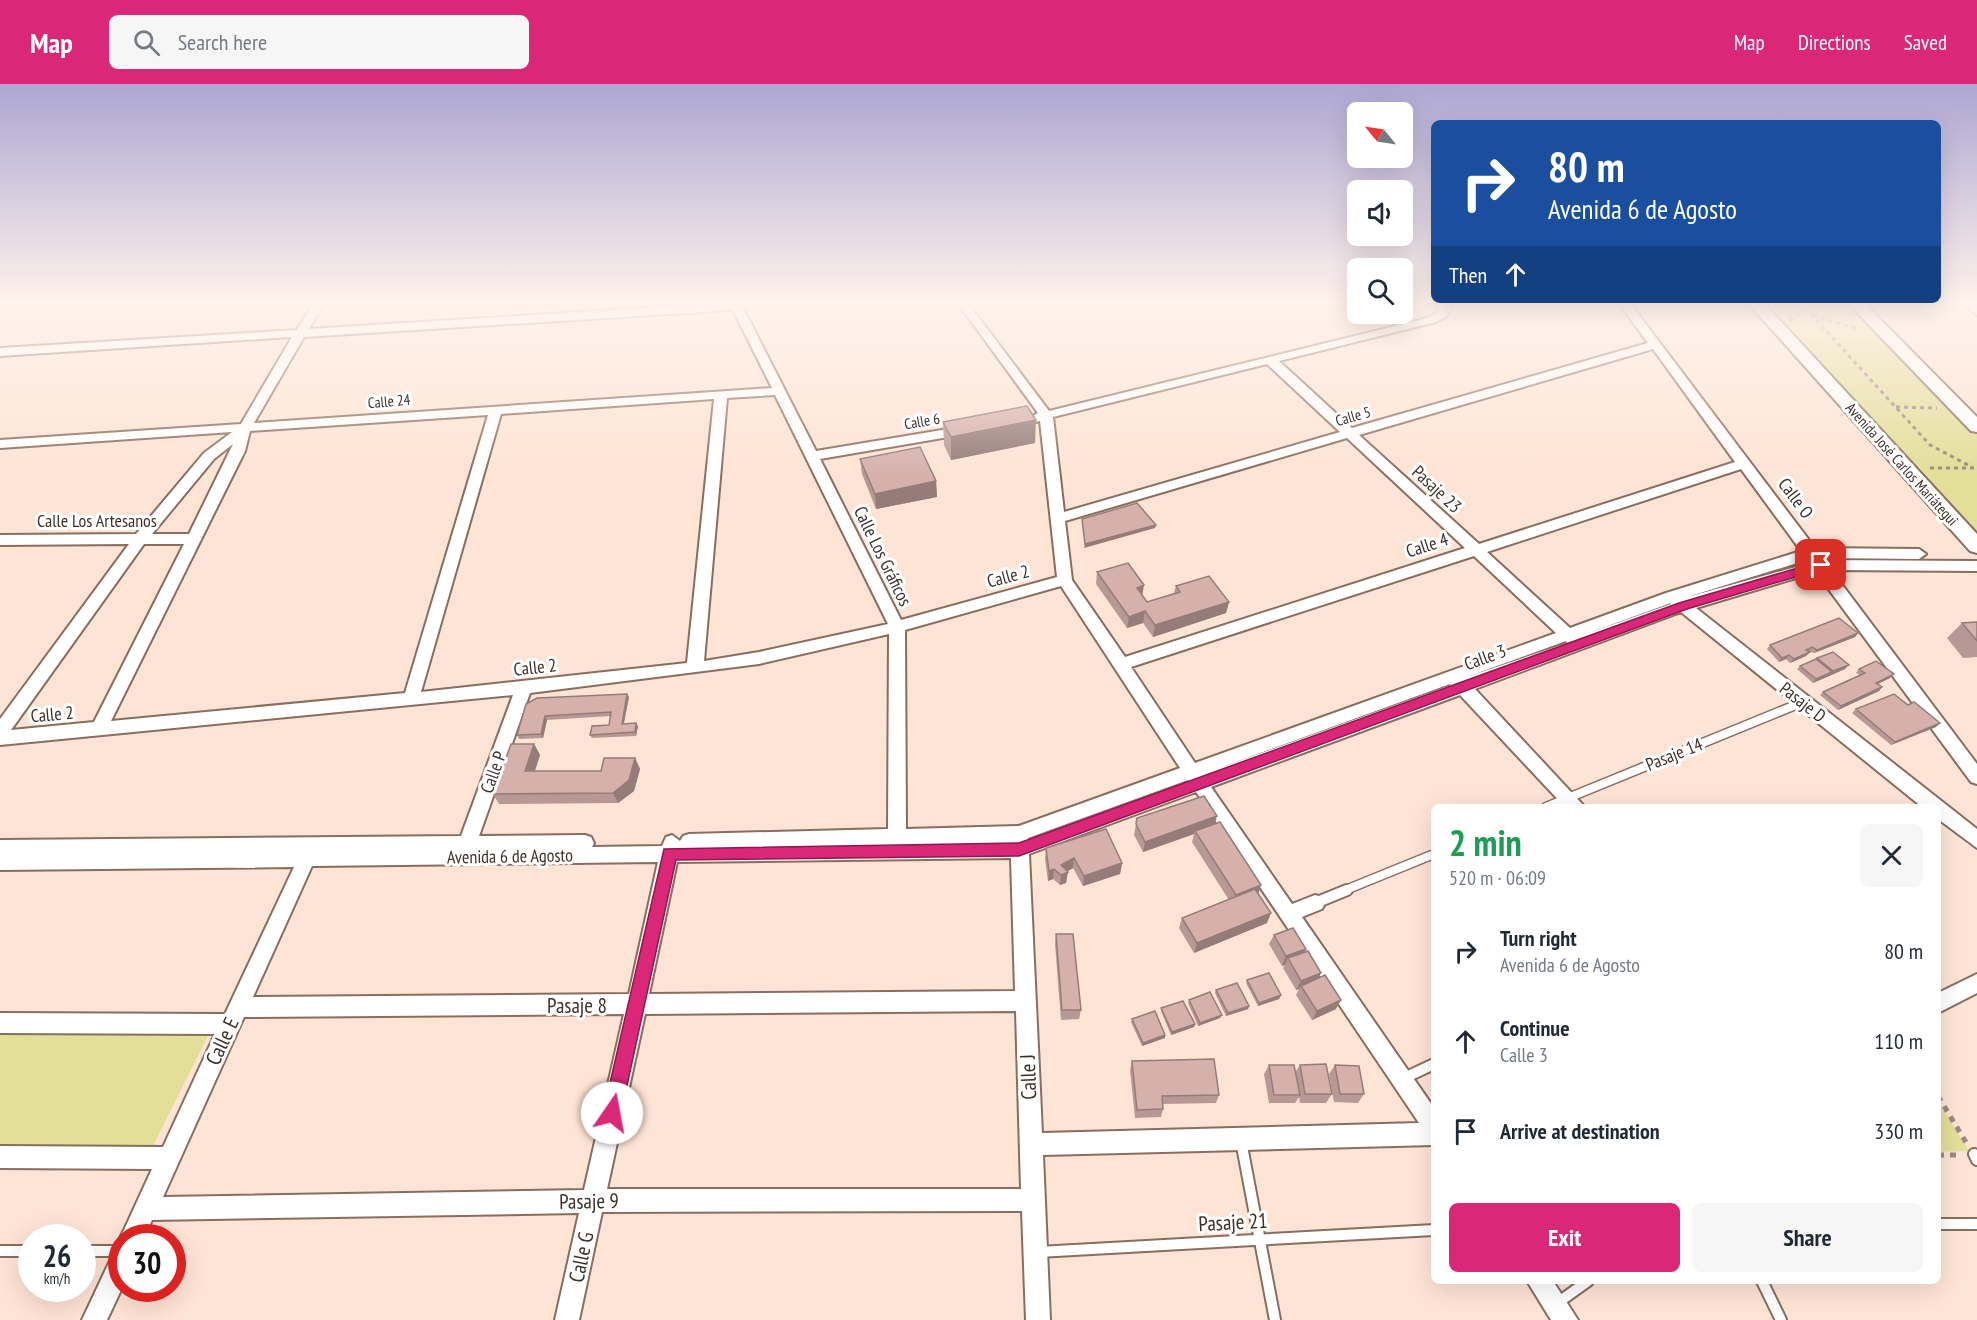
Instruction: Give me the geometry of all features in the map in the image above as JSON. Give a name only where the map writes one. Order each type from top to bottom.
[{"type":"street","points":[[99,729],[238,451],[244,429],[284,360]]},
{"type":"street","name":"Calle Los Gráficos","points":[[764,360],[897,627],[897,844]]},
{"type":"street","points":[[1005,360],[1046,416],[1065,580],[1195,777],[1431,1122]]},
{"type":"street","points":[[1022,420],[1276,360]]},
{"type":"street","name":"Calle 5","points":[[1059,518],[1603,360]]},
{"type":"street","name":"Calle O","points":[[1668,360],[1977,777]]},
{"type":"street","name":"Avenida José Carlos Mariátegui","points":[[1807,360],[1977,546]]},
{"type":"street","points":[[1911,360],[1977,427]]},
{"type":"street","name":"Pasaje 23","points":[[1271,361],[1573,640]]},
{"type":"street","name":"Calle 24","points":[[0,444],[244,429],[721,393],[780,391]]},
{"type":"street","points":[[696,669],[721,393]]},
{"type":"street","points":[[411,699],[496,409]]},
{"type":"street","name":"Calle 6","points":[[813,456],[976,428]]},
{"type":"street","points":[[0,732],[140,539],[209,456],[244,429]]},
{"type":"street","name":"Calle 4","points":[[1120,664],[1745,463]]},
{"type":"street","name":"Calle Los Artesanos","points":[[0,540],[195,539]]},
{"type":"street","name":"Calle 3","points":[[1019,842],[1677,602],[1817,559],[1977,555]]},
{"type":"street","name":"Calle 3","points":[[1817,559],[1977,566]]},
{"type":"street","name":"Calle 2","points":[[0,738],[525,688],[696,669],[759,658],[897,627],[1065,580]]},
{"type":"street","name":"Pasaje D","points":[[1677,602],[1929,804]]},
{"type":"street","points":[[1457,681],[1572,802]]},
{"type":"street","name":"Calle P","points":[[465,850],[525,688]]},
{"type":"street","name":"Pasaje D","points":[[1941,814],[1977,840]]},
{"type":"street","name":"Avenida 6 de Agosto","points":[[0,862],[310,852],[1019,842]]},
{"type":"street","name":"Calle J","points":[[1019,842],[1038,1320]]},
{"type":"street","name":"Avenida 6 de Agosto","points":[[0,848],[310,852]]},
{"type":"street","name":"Calle G","points":[[567,1320],[671,848]]},
{"type":"street","name":"Calle E","points":[[138,1224],[310,852]]},
{"type":"street","points":[[1289,914],[1315,903]]},
{"type":"street","points":[[1941,1001],[1977,983]]},
{"type":"street","name":"Pasaje 8","points":[[0,1023],[636,1004],[1025,1001]]},
{"type":"street","points":[[1031,1144],[1431,1134]]},
{"type":"street","points":[[0,1157],[168,1158]]},
{"type":"street","name":"Pasaje 9","points":[[145,1209],[594,1201],[1033,1200]]},
{"type":"street","points":[[1541,1284],[1561,1312]]},
{"type":"street","points":[[94,1320],[108,1290]]},
{"type":"lane","name":"Pasaje 14","points":[[1572,802],[1803,702]]},
{"type":"lane","points":[[1315,903],[1431,855]]},
{"type":"lane","points":[[1402,1079],[1431,1065]]},
{"type":"lane","points":[[1240,1139],[1275,1320]]},
{"type":"lane","points":[[1941,1224],[1977,1224]]},
{"type":"lane","name":"Pasaje 21","points":[[1035,1253],[1431,1230]]},
{"type":"lane","points":[[0,1251],[18,1251]]},
{"type":"lane","points":[[1561,1312],[1585,1284]]},
{"type":"lane","points":[[1763,1284],[1781,1320]]},
{"type":"path","points":[[1853,360],[1930,446],[1977,468]]},
{"type":"path","points":[[1896,407],[1960,409]]},
{"type":"path","points":[[1911,474],[1923,469],[1972,466]]},
{"type":"path","points":[[1941,1101],[1975,1157]]},
{"type":"shaded area","points":[[1816,360],[1904,360],[1977,434],[1977,537]]},
{"type":"shaded area","points":[[0,1031],[209,1034],[152,1148],[0,1146]]},
{"type":"shaded area","points":[[1941,1106],[1969,1151],[1941,1152]]},
{"type":"building","points":[[1027,406],[1036,420],[951,437],[943,422]]},
{"type":"building","points":[[920,447],[936,481],[875,494],[860,459]]},
{"type":"building","points":[[1137,503],[1156,525],[1085,544],[1082,519]]},
{"type":"building","points":[[1128,563],[1144,585],[1137,588],[1147,602],[1180,592],[1176,586],[1209,576],[1229,602],[1155,625],[1145,611],[1129,617],[1097,572]]},
{"type":"building","points":[[1839,618],[1858,633],[1817,650],[1812,647],[1806,650],[1810,652],[1794,659],[1789,655],[1782,658],[1770,645]]},
{"type":"building","points":[[1977,622],[1977,641],[1962,623]]},
{"type":"building","points":[[1833,652],[1849,665],[1833,671],[1817,658]]},
{"type":"building","points":[[1816,659],[1832,672],[1816,679],[1800,666]]},
{"type":"building","points":[[1876,661],[1894,674],[1876,683],[1882,687],[1841,706],[1823,692],[1865,673],[1859,669]]},
{"type":"building","points":[[627,694],[622,724],[636,723],[635,732],[590,735],[592,726],[609,725],[611,712],[545,716],[541,734],[517,735],[526,704],[537,698]]},
{"type":"building","points":[[1894,694],[1908,705],[1914,702],[1940,723],[1895,742],[1856,709]]},
{"type":"building","points":[[511,744],[534,744],[525,771],[601,771],[604,758],[635,758],[629,780],[613,793],[493,794]]},
{"type":"building","points":[[1204,796],[1217,816],[1145,842],[1136,824],[1137,818]]},
{"type":"building","points":[[1220,822],[1261,885],[1236,895],[1195,831]]},
{"type":"building","points":[[1106,829],[1122,863],[1084,876],[1074,858],[1061,865],[1068,872],[1061,875],[1054,869],[1049,871],[1046,848]]},
{"type":"building","points":[[1255,889],[1271,913],[1197,943],[1182,918]]},
{"type":"building","points":[[1293,928],[1306,949],[1286,956],[1274,935]]},
{"type":"building","points":[[1056,934],[1073,934],[1081,1010],[1062,1010]]},
{"type":"building","points":[[1308,951],[1321,973],[1301,981],[1288,958]]},
{"type":"building","points":[[1269,973],[1281,995],[1259,1003],[1247,980]]},
{"type":"building","points":[[1325,975],[1341,1000],[1317,1011],[1301,986]]},
{"type":"building","points":[[1237,983],[1249,1006],[1228,1013],[1216,990]]},
{"type":"building","points":[[1210,992],[1222,1015],[1200,1023],[1189,1000]]},
{"type":"building","points":[[1183,1001],[1195,1024],[1172,1032],[1161,1008]]},
{"type":"building","points":[[1155,1011],[1165,1035],[1143,1043],[1132,1019]]},
{"type":"building","points":[[1214,1059],[1219,1095],[1162,1096],[1163,1109],[1137,1110],[1132,1061]]},
{"type":"building","points":[[1326,1064],[1332,1094],[1305,1094],[1300,1065]]},
{"type":"building","points":[[1269,1065],[1294,1065],[1300,1095],[1274,1095]]},
{"type":"building","points":[[1335,1065],[1359,1066],[1364,1094],[1340,1094]]},
{"type":"route","points":[[612,1113],[669,854],[1019,850],[1683,606],[1821,565]]}]
